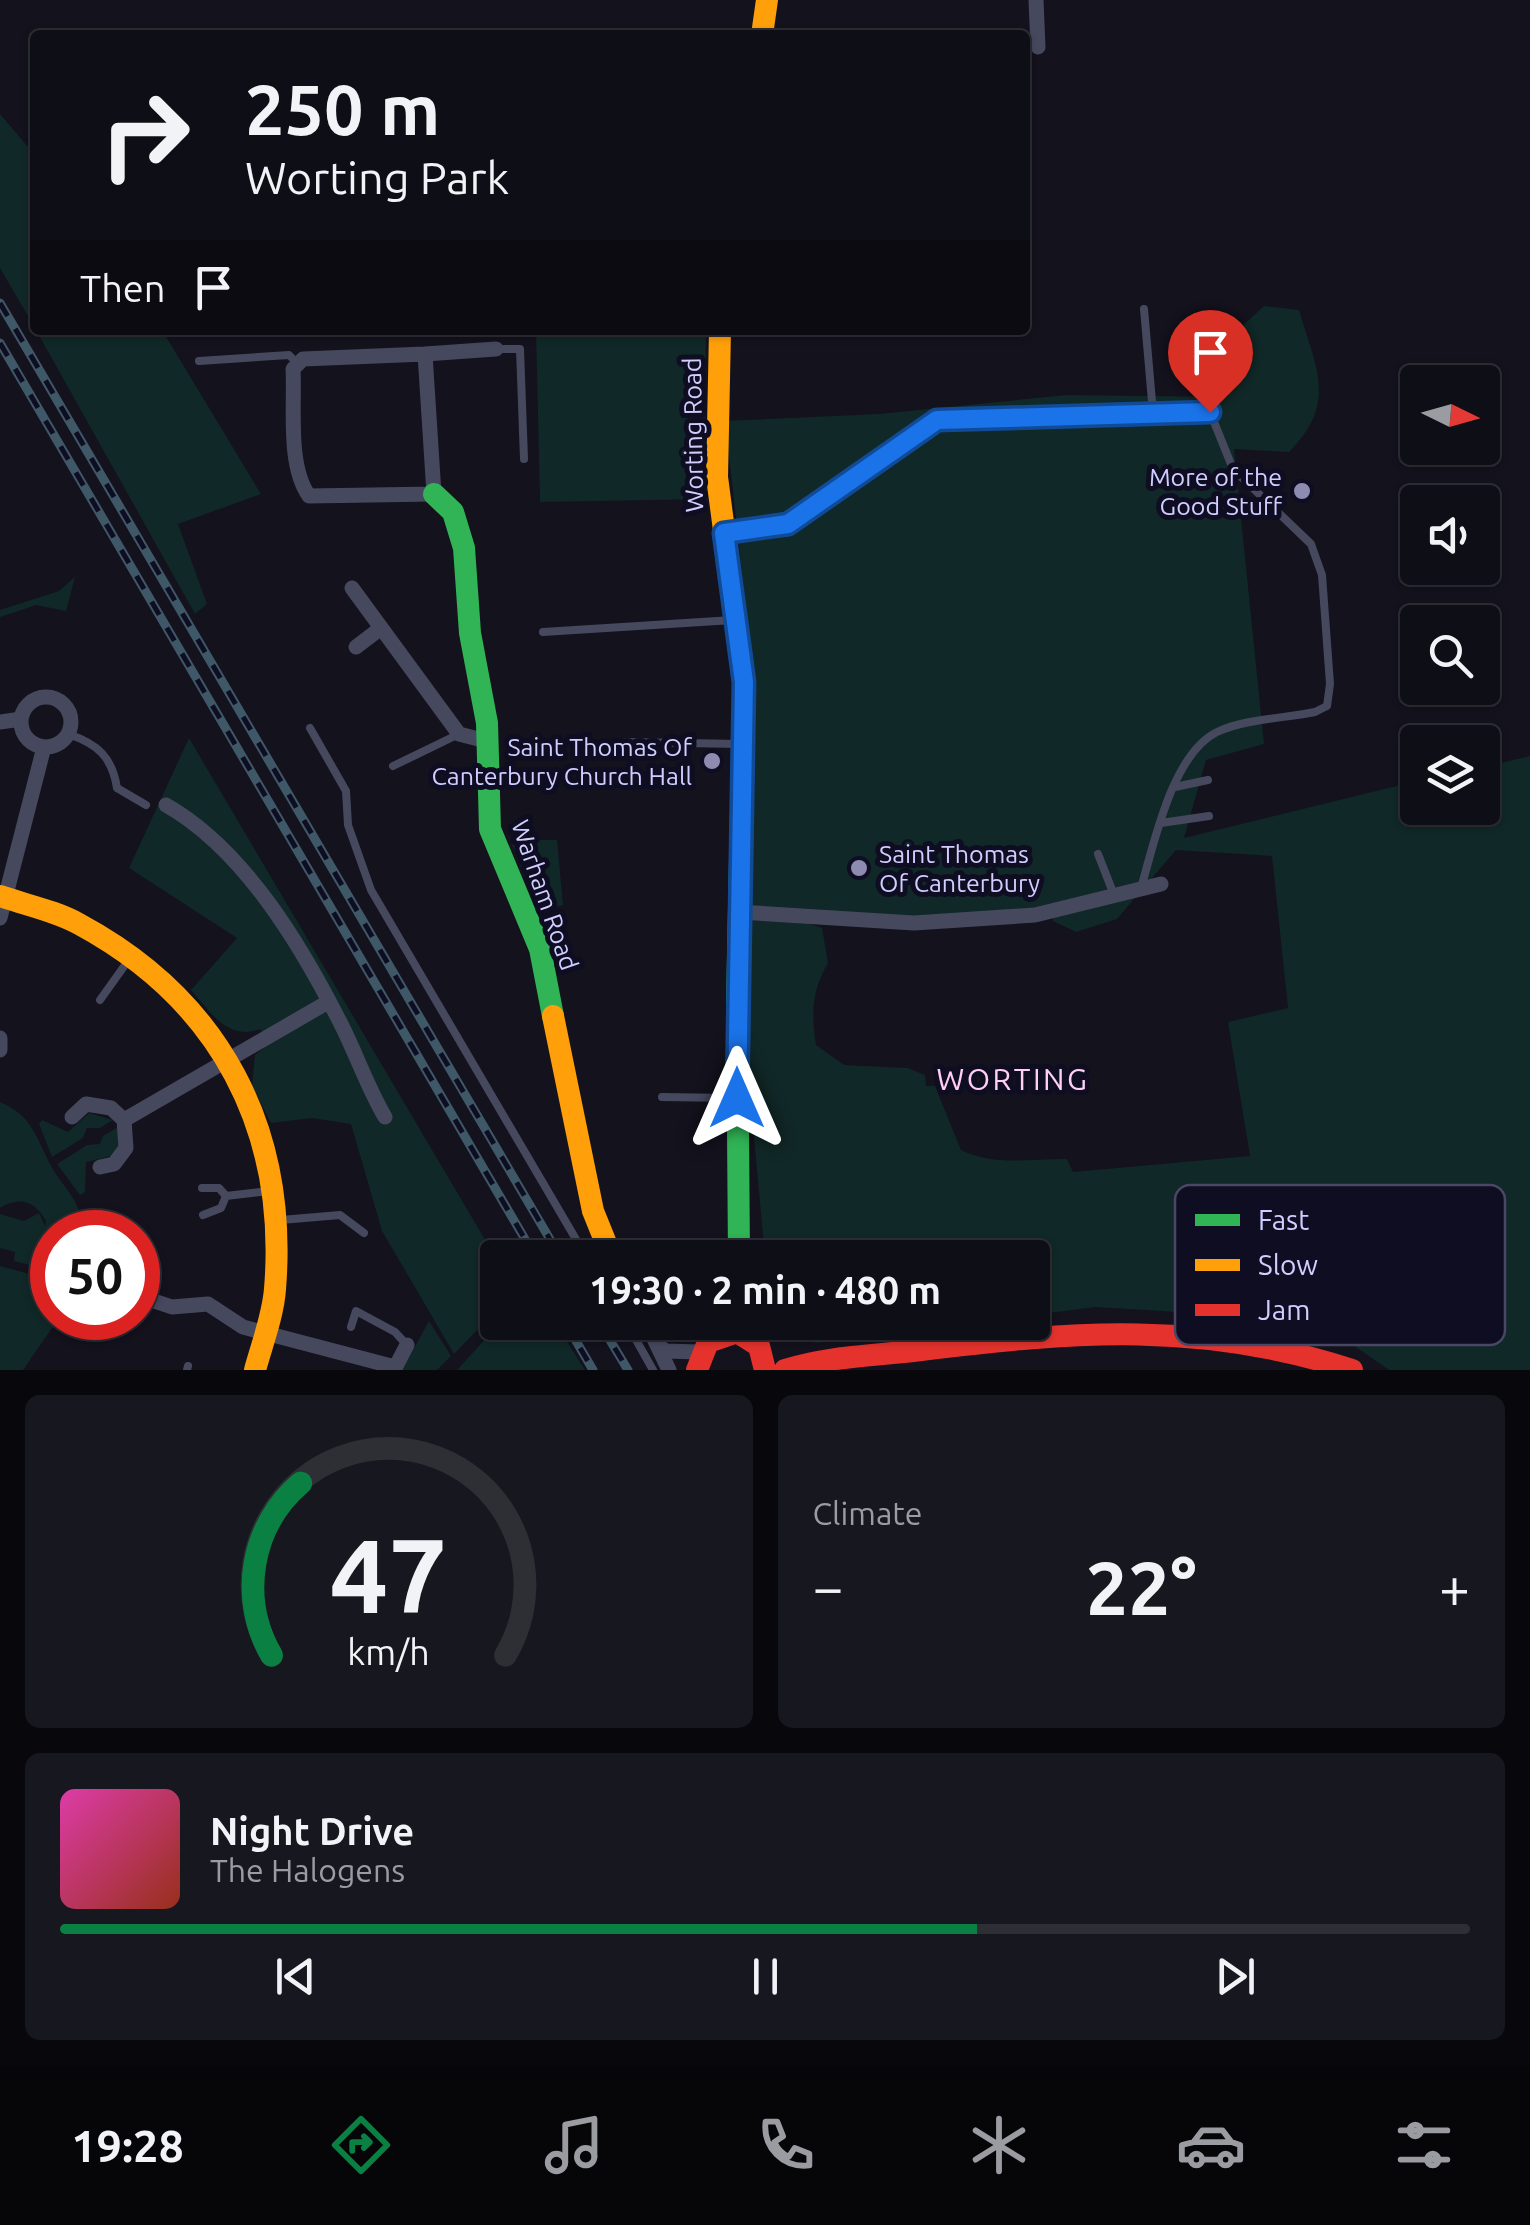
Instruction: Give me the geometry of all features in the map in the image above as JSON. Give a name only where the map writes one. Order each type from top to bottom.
[{"type":"street","points":[[763,30],[767,0]]},
{"type":"street","points":[[1036,0],[1038,48]]},
{"type":"street","name":"Worting Road","points":[[720,335],[717,476],[744,682],[737,1098],[740,1240]]},
{"type":"street","points":[[425,354],[434,494],[309,496],[300,484],[293,369],[303,360],[496,350]]},
{"type":"street","name":"Warham Road","points":[[434,494],[453,512],[464,548],[486,741],[490,830],[540,949],[590,1197],[606,1240]]},
{"type":"street","points":[[352,588],[460,734],[486,741]]},
{"type":"street","points":[[356,648],[381,628]]},
{"type":"street","points":[[52,697],[69,710],[68,734],[58,744],[44,747],[27,738],[21,719],[32,700],[52,697]]},
{"type":"street","points":[[0,722],[21,719]]},
{"type":"street","points":[[44,747],[2,903],[50,910],[133,954],[193,1007],[229,1058],[266,1143],[274,1191],[277,1282],[268,1334],[254,1370]]},
{"type":"street","points":[[166,805],[202,829],[244,874],[328,1002],[385,1117]]},
{"type":"street","points":[[739,912],[914,922],[1035,915],[1161,884]]},
{"type":"street","points":[[124,1120],[328,1002]]},
{"type":"street","points":[[0,1038],[0,1050]]},
{"type":"street","points":[[72,1116],[86,1104],[111,1108],[124,1120],[126,1148],[114,1164],[100,1168]]},
{"type":"street","points":[[160,1303],[172,1307],[208,1304],[235,1324],[394,1369],[407,1345]]},
{"type":"street","points":[[657,1345],[666,1351],[706,1346],[725,1332],[792,1367],[891,1362],[1118,1330],[1175,1332]]},
{"type":"street","points":[[655,1340],[669,1370]]},
{"type":"street","points":[[1272,1345],[1352,1370]]},
{"type":"lane","points":[[1144,309],[1152,413]]},
{"type":"lane","points":[[496,350],[520,348],[524,459]]},
{"type":"lane","points":[[199,361],[289,355],[298,364]]},
{"type":"lane","points":[[724,533],[788,524],[937,420],[1210,412],[1232,469],[1312,544],[1322,576],[1330,684],[1327,706],[1316,712],[1218,732],[1190,753],[1140,888]]},
{"type":"lane","points":[[542,632],[737,619]]},
{"type":"lane","points":[[310,728],[346,790],[348,824],[371,890],[576,1240]]},
{"type":"lane","points":[[68,734],[100,749],[109,758],[117,788],[146,805]]},
{"type":"lane","points":[[392,766],[460,734]]},
{"type":"lane","points":[[626,742],[743,744]]},
{"type":"lane","points":[[1175,787],[1208,780]]},
{"type":"lane","points":[[1161,823],[1208,816]]},
{"type":"lane","points":[[1098,854],[1114,895]]},
{"type":"lane","points":[[100,1000],[133,954]]},
{"type":"lane","points":[[662,1097],[737,1098]]},
{"type":"lane","points":[[202,1188],[220,1188],[226,1196]]},
{"type":"lane","points":[[226,1196],[274,1191]]},
{"type":"lane","points":[[203,1215],[220,1208],[226,1196]]},
{"type":"lane","points":[[276,1220],[340,1215],[364,1233]]},
{"type":"lane","points":[[352,1326],[356,1312],[395,1332],[407,1345]]},
{"type":"lane","points":[[636,1340],[654,1370]]},
{"type":"green space","points":[[0,114],[30,149],[30,319],[0,268]]},
{"type":"green space","points":[[1264,306],[1299,310],[1319,384],[1314,417],[1289,452],[1234,449],[1264,744],[1206,760],[1184,838],[1400,785],[1400,825],[1500,825],[1500,763],[1530,756],[1530,1370],[1389,1370],[1353,1345],[1505,1345],[1505,1185],[1175,1185],[1175,1312],[1096,1307],[1050,1313],[1050,1240],[763,1240],[750,1094],[746,921],[754,812],[755,686],[725,421],[879,414],[1066,395],[1228,397],[1216,338],[1240,328]],"holes":[[[1176,850],[1272,856],[1288,1008],[1228,1022],[1250,1156],[1073,1172],[1067,1159],[1000,1160],[974,1155],[961,1150],[935,1086],[926,1086],[925,1075],[908,1068],[844,1065],[816,1045],[814,1002],[828,963],[822,928],[801,921],[1053,912],[1053,921],[1076,932],[1117,919]]]},
{"type":"green space","points":[[39,335],[165,335],[261,494],[178,524],[207,604],[195,614]]},
{"type":"green space","points":[[536,335],[706,335],[704,474],[708,499],[540,502]]},
{"type":"green space","points":[[75,577],[66,611],[36,605],[0,617],[0,610],[59,591]]},
{"type":"green space","points":[[189,738],[485,1240],[480,1240],[480,1327],[454,1354],[382,1231],[351,1124],[312,1118],[271,1123],[252,1086],[255,1055],[269,1044],[260,1029],[249,1032],[229,1028],[191,990],[237,938],[129,868]]},
{"type":"green space","points":[[518,840],[557,840],[563,905],[539,911],[512,845]]},
{"type":"green space","points":[[0,1102],[31,1126],[78,1210],[38,1210],[26,1202],[0,1208]]},
{"type":"green space","points":[[89,1113],[113,1120],[100,1128],[87,1128],[83,1138],[52,1157],[39,1124],[42,1120],[68,1132]]},
{"type":"green space","points":[[118,1127],[120,1145],[111,1156],[86,1162],[85,1192],[80,1195],[57,1164],[87,1145],[100,1144],[103,1136]]},
{"type":"green space","points":[[0,1214],[24,1221],[30,1218],[30,1265],[14,1261],[15,1252],[0,1248]]},
{"type":"green space","points":[[0,1266],[30,1274],[30,1340],[44,1340],[23,1370],[0,1370]]},
{"type":"green space","points":[[429,1321],[451,1356],[437,1370],[402,1370]]},
{"type":"green space","points":[[484,1340],[566,1340],[585,1370],[457,1370]]},
{"type":"railway","points":[[0,303],[550,1240]]},
{"type":"railway","points":[[0,343],[525,1240]]},
{"type":"railway","points":[[576,1340],[593,1370]]},
{"type":"railway","points":[[610,1340],[628,1370]]},
{"type":"traffic: fast","points":[[434,494],[453,512],[464,548],[470,633],[487,723],[490,829],[540,949],[553,1016]]},
{"type":"traffic: fast","points":[[739,1240],[737,1003],[742,765]]},
{"type":"traffic: slow","points":[[763,30],[767,0]]},
{"type":"traffic: slow","points":[[720,335],[717,477],[744,682],[742,765]]},
{"type":"traffic: slow","points":[[0,896],[70,919],[128,955],[171,991],[206,1031],[235,1075],[256,1123],[270,1175],[276,1230],[274,1299],[255,1370]]},
{"type":"traffic: slow","points":[[553,1016],[593,1211],[605,1240]]},
{"type":"traffic: jam","points":[[697,1370],[708,1342],[737,1332],[759,1346],[765,1370]]},
{"type":"traffic: jam","points":[[785,1370],[835,1359],[1032,1338],[1175,1336]]},
{"type":"traffic: jam","points":[[1248,1345],[1352,1370]]},
{"type":"place","name":"More of the Good Stuff","points":[[1302,491]]},
{"type":"place","name":"Saint Thomas Of Canterbury Church Hall","points":[[712,761]]},
{"type":"place","name":"Saint Thomas Of Canterbury","points":[[859,868]]},
{"type":"district","name":"WORTING","points":[[1013,1079]]},
{"type":"route","points":[[737,1098],[744,682],[724,533],[788,524],[937,420],[1210,412]]}]
